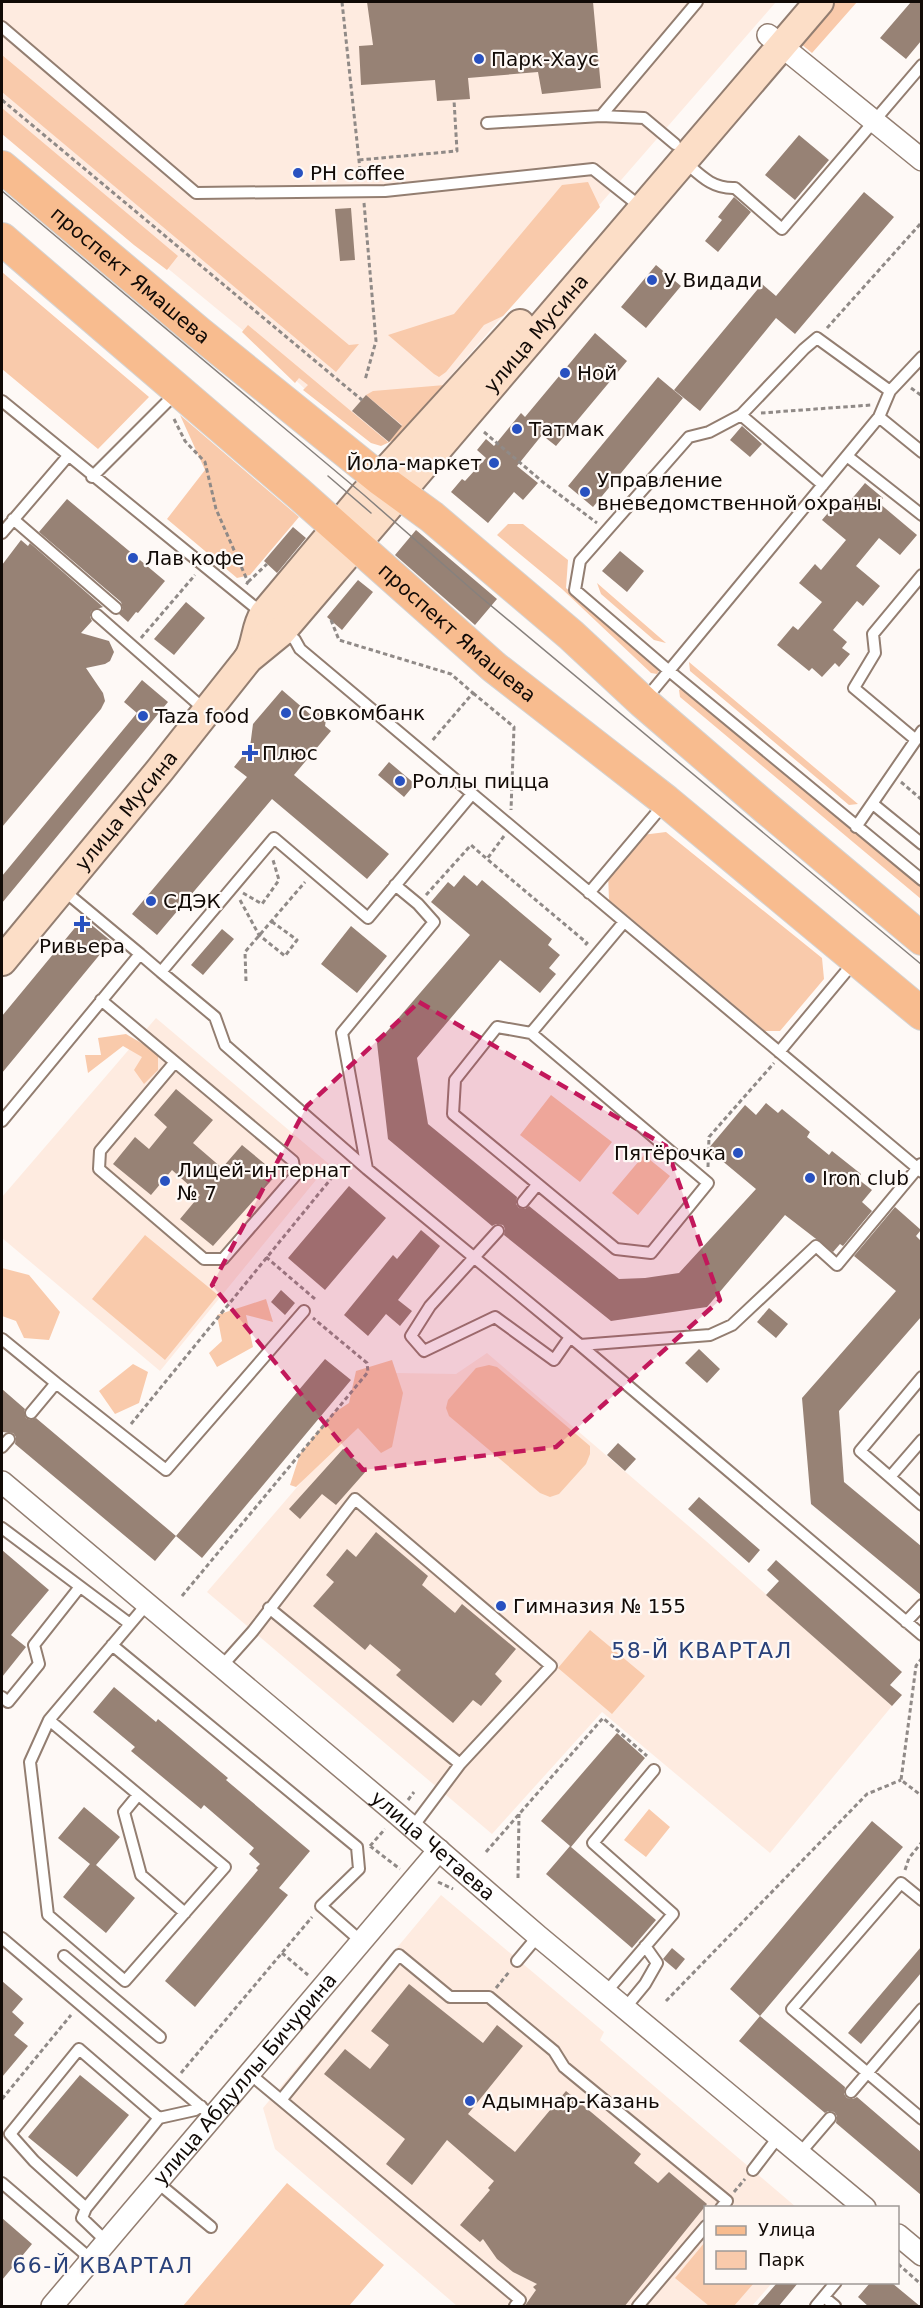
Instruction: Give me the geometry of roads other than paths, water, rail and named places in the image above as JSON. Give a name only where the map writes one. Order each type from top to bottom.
[{"type":"main road","name":"проспект Ямашева","points":[[2,167],[198,332],[389,486],[432,517],[571,635],[643,702],[921,939]]},
{"type":"main road","name":"проспект Ямашева","points":[[2,239],[494,667],[666,801],[921,1014]]},
{"type":"street","name":"улица Мусина","points":[[774,40],[796,2]]},
{"type":"street","name":"улица Мусина","points":[[2,961],[207,711],[274,622],[346,536],[636,203],[774,40],[819,2]]},
{"type":"street","points":[[774,40],[921,160]]},
{"type":"street","name":"улица Четаева","points":[[2,1482],[440,1850],[538,1936],[607,1991],[863,2206]]},
{"type":"street","name":"улица Абдуллы Бичурина","points":[[52,2307],[158,2183],[207,2111],[250,2074],[440,1850]]},
{"type":"street","points":[[899,2237],[921,2255]]},
{"type":"lane","points":[[601,116],[697,2]]},
{"type":"lane","points":[[2,27],[196,193],[385,191],[593,169],[636,203]]},
{"type":"lane","points":[[488,123],[601,116],[644,118],[708,182],[722,189],[735,188],[782,230],[921,65]]},
{"type":"lane","points":[[890,391],[818,338],[804,349],[741,415],[709,432],[688,437],[580,561],[575,590],[921,880]]},
{"type":"lane","points":[[643,702],[879,417],[890,391],[921,357]]},
{"type":"lane","points":[[92,477],[178,391]]},
{"type":"lane","points":[[2,401],[92,477],[274,622],[295,640],[300,649],[422,753],[920,1168],[837,1265],[816,1246],[732,1325],[710,1335],[580,1345]]},
{"type":"lane","points":[[741,415],[823,485]]},
{"type":"lane","points":[[879,417],[921,452]]},
{"type":"lane","points":[[2,533],[68,456]]},
{"type":"lane","points":[[847,456],[921,515]]},
{"type":"lane","points":[[14,519],[116,608]]},
{"type":"lane","points":[[856,827],[919,735],[854,688],[875,653],[873,634],[921,574]]},
{"type":"lane","points":[[97,615],[207,711]]},
{"type":"lane","points":[[161,972],[274,838],[368,918],[472,794]]},
{"type":"lane","points":[[589,893],[666,801]]},
{"type":"lane","points":[[873,804],[921,844]]},
{"type":"lane","points":[[367,1169],[342,1033],[434,922],[418,904],[395,885]]},
{"type":"lane","points":[[62,889],[215,1017],[225,1045],[367,1169],[580,1345],[921,1635]]},
{"type":"lane","points":[[531,1033],[624,922]]},
{"type":"lane","points":[[2,1121],[140,954]]},
{"type":"lane","points":[[780,1053],[856,959]]},
{"type":"lane","points":[[101,1000],[175,1062],[293,1161],[295,1176],[223,1259],[204,1259],[99,1169],[100,1151],[175,1062]]},
{"type":"lane","points":[[497,1027],[531,1033],[708,1183],[651,1253],[616,1249],[453,1114],[455,1080],[497,1027]]},
{"type":"lane","points":[[523,1202],[537,1185]]},
{"type":"lane","points":[[498,1231],[430,1306],[411,1336],[424,1351],[495,1317],[554,1360],[570,1337]]},
{"type":"lane","points":[[2,1339],[166,1470],[304,1311]]},
{"type":"lane","points":[[921,1377],[860,1451],[921,1505]]},
{"type":"lane","points":[[31,1413],[56,1383]]},
{"type":"lane","points":[[890,1477],[921,1440]]},
{"type":"lane","points":[[221,1667],[355,1499],[551,1666],[460,1764],[412,1828]]},
{"type":"lane","points":[[2,1528],[130,1624]]},
{"type":"lane","points":[[2,1697],[8,1702],[39,1664],[34,1645],[79,1588]]},
{"type":"lane","points":[[125,1982],[48,1915],[30,1762],[49,1720],[147,1604]]},
{"type":"lane","points":[[906,1622],[921,1605]]},
{"type":"lane","points":[[269,1608],[460,1764]]},
{"type":"lane","points":[[112,1645],[357,1847],[359,1869],[321,1906],[362,1941]]},
{"type":"lane","points":[[49,1720],[225,1867],[112,1997]]},
{"type":"lane","points":[[607,1991],[673,1914],[593,1843],[654,1770]]},
{"type":"lane","points":[[138,1795],[124,1812],[141,1875],[185,1913]]},
{"type":"lane","points":[[921,1900],[901,1883],[792,2009],[921,2119]]},
{"type":"lane","points":[[517,1961],[538,1936]]},
{"type":"lane","points":[[2,1938],[207,2111]]},
{"type":"lane","points":[[626,2007],[645,1984],[657,1963],[645,1946]]},
{"type":"lane","points":[[64,1956],[160,2037]]},
{"type":"lane","points":[[281,2100],[399,1956],[450,1997],[489,1997],[554,2051],[564,2067],[724,2204]]},
{"type":"lane","points":[[851,2092],[921,2009]]},
{"type":"lane","points":[[86,2208],[34,2161],[10,2134],[79,2049],[159,2118]]},
{"type":"lane","points":[[250,2074],[520,2300],[515,2307]]},
{"type":"lane","points":[[107,2242],[82,2218],[86,2208],[159,2118],[195,2109],[207,2111]]},
{"type":"lane","points":[[800,2153],[830,2118]]},
{"type":"lane","points":[[753,2170],[779,2136]]},
{"type":"lane","points":[[2,2183],[92,2260]]},
{"type":"lane","points":[[158,2183],[211,2227]]},
{"type":"lane","points":[[638,2307],[704,2227]]},
{"type":"lane","points":[[816,2307],[835,2284]]},
{"type":"lane","points":[[824,2297],[835,2307]]},
{"type":"tram line","points":[[2,191],[364,495],[477,594],[922,965]]},
{"type":"tram line","points":[[328,476],[371,513]]},
{"type":"place","name":"Парк-Хаус","points":[[479,59]]},
{"type":"place","name":"PH coffee","points":[[298,173]]},
{"type":"place","name":"У Видади","points":[[652,280]]},
{"type":"place","name":"Ной","points":[[565,373]]},
{"type":"place","name":"Татмак","points":[[517,429]]},
{"type":"place","name":"Йола-маркет","points":[[494,463]]},
{"type":"place","name":"Управление вневедомственной охраны","points":[[585,492]]},
{"type":"place","name":"Лав кофе","points":[[133,558]]},
{"type":"place","name":"Совкомбанк","points":[[286,713]]},
{"type":"place","name":"Taza food","points":[[143,716]]},
{"type":"place","name":"Плюс","points":[[250,753]]},
{"type":"place","name":"Роллы пицца","points":[[400,781]]},
{"type":"place","name":"СДЭК","points":[[151,901]]},
{"type":"place","name":"Ривьера","points":[[82,924]]},
{"type":"place","name":"Пятёрочка","points":[[738,1153]]},
{"type":"place","name":"Iron club","points":[[810,1178]]},
{"type":"place","name":"Лицей-интернат № 7","points":[[165,1181]]},
{"type":"place","name":"Гимназия № 155","points":[[501,1606]]},
{"type":"place","name":"Адымнар-Казань","points":[[470,2101]]},
{"type":"district","name":"58-Й КВАРТАЛ","points":[[702,1650]]},
{"type":"district","name":"66-Й КВАРТАЛ","points":[[103,2265]]}]
